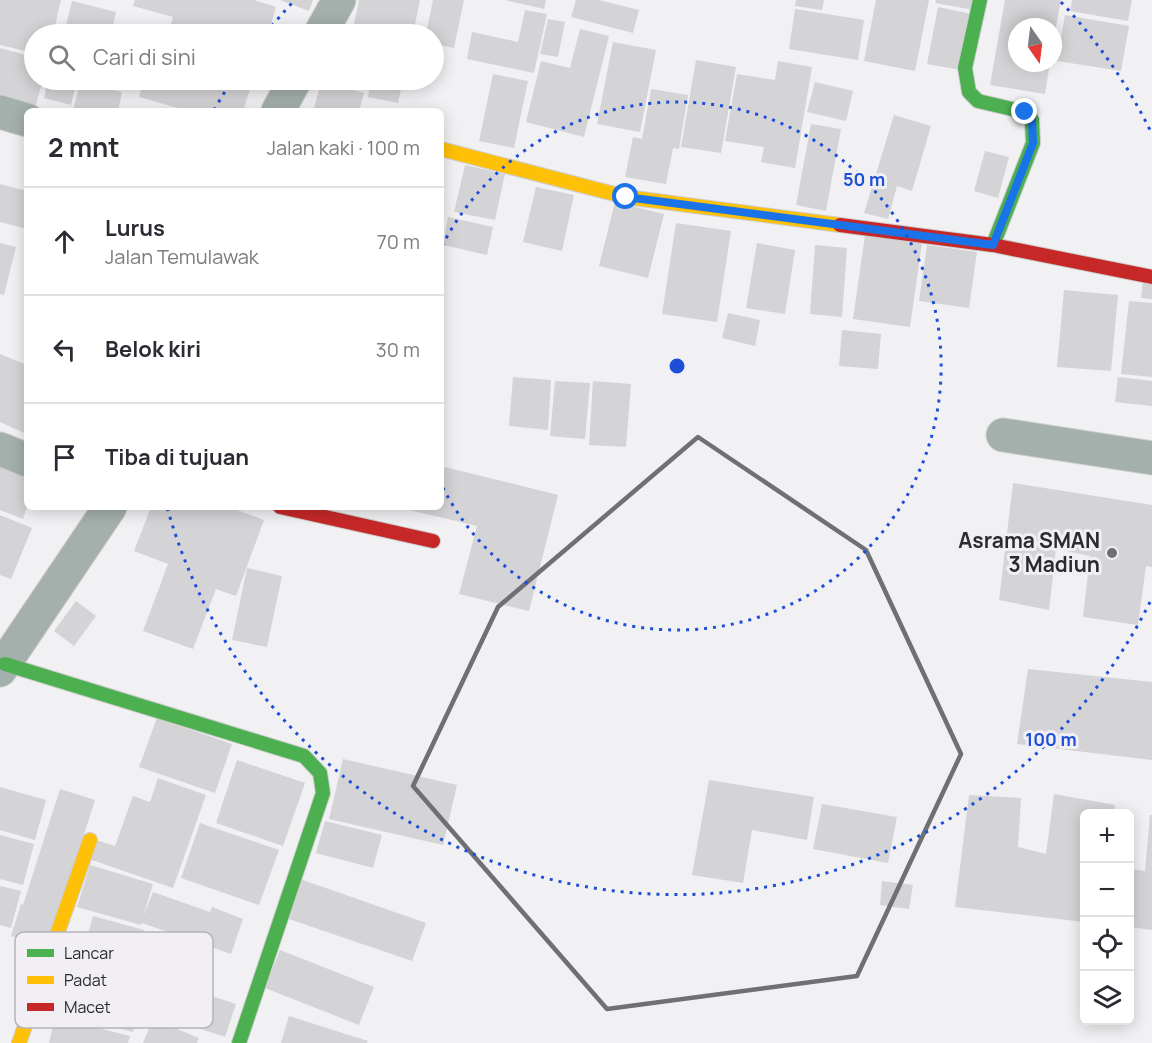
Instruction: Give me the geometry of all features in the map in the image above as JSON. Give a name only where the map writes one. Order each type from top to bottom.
[{"type":"street","points":[[326,24],[339,0]]},
{"type":"street","points":[[980,0],[965,68],[969,92],[978,101],[1025,112],[1032,120],[1033,143],[993,245]]},
{"type":"street","points":[[0,112],[24,119]]},
{"type":"street","points":[[444,150],[626,197],[993,245],[1152,277]]},
{"type":"street","points":[[1003,435],[1152,458]]},
{"type":"street","points":[[0,449],[24,459]]},
{"type":"street","points":[[108,510],[2,667],[304,756],[320,773],[323,793],[239,1043]]},
{"type":"street","points":[[294,510],[434,541]]},
{"type":"street","points":[[58,932],[90,840]]},
{"type":"street","points":[[19,1043],[24,1028]]},
{"type":"highlighted area","points":[[698,437],[866,550],[961,754],[857,976],[607,1009],[413,786],[498,607]]},
{"type":"building","points":[[0,0],[61,0],[55,24],[24,24],[24,51],[0,45]]},
{"type":"building","points":[[135,0],[254,0],[276,7],[271,24],[171,24],[173,17],[133,6]]},
{"type":"building","points":[[280,0],[313,0],[309,11]]},
{"type":"building","points":[[359,0],[420,0],[415,24],[354,24]]},
{"type":"building","points":[[433,0],[464,0],[454,48],[444,46],[444,24],[428,24]]},
{"type":"building","points":[[505,0],[546,0],[544,9]]},
{"type":"building","points":[[576,0],[599,0],[639,10],[633,33],[571,17]]},
{"type":"building","points":[[796,0],[824,0],[822,10],[795,6]]},
{"type":"building","points":[[876,0],[929,0],[915,71],[864,61]]},
{"type":"building","points":[[936,0],[976,0],[974,10],[935,3]]},
{"type":"building","points":[[1005,0],[1061,0],[1058,18],[1008,18],[1008,72],[1049,72],[1045,94],[990,85]]},
{"type":"building","points":[[1072,0],[1132,0],[1128,21],[1070,11]]},
{"type":"building","points":[[72,1],[116,12],[113,24],[66,24]]},
{"type":"building","points":[[938,7],[972,14],[961,70],[927,64]]},
{"type":"building","points":[[795,9],[864,20],[858,60],[789,49]]},
{"type":"building","points":[[525,10],[547,14],[534,73],[467,59],[472,32],[518,42]]},
{"type":"building","points":[[1065,15],[1129,26],[1121,71],[1062,62],[1062,32]]},
{"type":"building","points":[[548,19],[565,22],[558,57],[540,54]]},
{"type":"building","points":[[580,29],[609,36],[584,137],[526,122],[541,61],[570,68]]},
{"type":"building","points":[[613,42],[656,50],[640,132],[597,124]]},
{"type":"building","points":[[0,48],[24,54],[24,90],[40,90],[35,108],[24,109],[0,105]]},
{"type":"building","points":[[696,60],[736,67],[721,153],[681,147]]},
{"type":"building","points":[[778,61],[812,67],[795,168],[761,162],[764,147],[725,141],[737,74],[775,80]]},
{"type":"building","points":[[493,74],[528,81],[514,148],[479,141]]},
{"type":"building","points":[[815,82],[853,91],[846,121],[807,112]]},
{"type":"building","points":[[651,89],[688,95],[679,149],[673,148],[666,184],[625,177],[633,137],[642,139]]},
{"type":"building","points":[[46,90],[75,90],[71,105],[44,98]]},
{"type":"building","points":[[78,90],[122,92],[119,108],[74,108]]},
{"type":"building","points":[[141,90],[250,90],[244,108],[178,108],[139,97]]},
{"type":"building","points":[[319,90],[352,90],[364,93],[360,108],[314,108]]},
{"type":"building","points":[[369,90],[401,90],[398,103],[368,97]]},
{"type":"building","points":[[894,115],[931,126],[912,191],[897,186],[888,219],[864,213]]},
{"type":"building","points":[[811,124],[841,129],[826,211],[796,205]]},
{"type":"building","points":[[985,151],[1009,157],[998,198],[974,191]]},
{"type":"building","points":[[465,165],[505,174],[495,220],[454,212]]},
{"type":"building","points":[[0,184],[24,190],[24,228],[0,222]]},
{"type":"building","points":[[536,187],[574,195],[562,251],[523,242]]},
{"type":"building","points":[[615,202],[664,214],[648,278],[599,266]]},
{"type":"building","points":[[448,217],[493,227],[487,255],[444,245]]},
{"type":"building","points":[[676,223],[731,231],[717,322],[662,314]]},
{"type":"building","points":[[865,235],[922,243],[910,327],[853,319]]},
{"type":"building","points":[[0,243],[16,247],[4,295],[0,294]]},
{"type":"building","points":[[757,243],[795,250],[785,314],[746,308]]},
{"type":"building","points":[[815,245],[847,248],[842,317],[810,314]]},
{"type":"building","points":[[927,245],[977,252],[969,308],[919,301]]},
{"type":"building","points":[[1143,280],[1152,281],[1152,299],[1141,298]]},
{"type":"building","points":[[1064,290],[1118,295],[1111,371],[1057,367]]},
{"type":"building","points":[[1129,301],[1152,303],[1152,377],[1121,374]]},
{"type":"building","points":[[728,313],[760,320],[755,346],[722,338]]},
{"type":"building","points":[[842,330],[881,334],[878,369],[839,366]]},
{"type":"building","points":[[0,354],[24,364],[24,433],[0,422]]},
{"type":"building","points":[[513,377],[551,380],[548,430],[509,426]]},
{"type":"building","points":[[1118,377],[1152,381],[1152,406],[1115,402]]},
{"type":"building","points":[[555,381],[590,383],[585,439],[550,436]]},
{"type":"building","points":[[593,381],[631,384],[626,447],[589,445]]},
{"type":"building","points":[[0,457],[24,467],[24,510],[26,510],[23,519],[0,510]]},
{"type":"building","points":[[444,467],[558,495],[529,611],[459,594],[477,526],[409,510],[444,510]]},
{"type":"building","name":"Asrama SMAN 3 Madiun","points":[[1013,483],[1152,505],[1152,567],[1146,566],[1138,625],[1083,617],[1090,556],[1056,549],[1049,610],[999,600]]},
{"type":"building","points":[[150,510],[237,510],[264,520],[236,596],[216,589],[193,649],[143,631],[168,564],[134,551]]},
{"type":"building","points":[[0,515],[32,528],[11,579],[0,575]]},
{"type":"building","points":[[247,568],[282,576],[267,647],[232,640]]},
{"type":"building","points":[[76,601],[96,616],[74,646],[54,631]]},
{"type":"building","points":[[1028,669],[1152,682],[1152,760],[1017,744]]},
{"type":"building","points":[[157,718],[232,744],[215,793],[139,767]]},
{"type":"building","points":[[343,759],[457,785],[443,845],[329,819]]},
{"type":"building","points":[[237,760],[305,783],[283,846],[216,823]]},
{"type":"building","points":[[158,778],[206,795],[173,888],[89,859],[96,840],[115,846],[133,796],[150,802]]},
{"type":"building","points":[[709,780],[814,797],[807,840],[752,830],[743,883],[692,875]]},
{"type":"building","points":[[0,787],[46,800],[35,840],[0,830]]},
{"type":"building","points":[[60,789],[95,800],[53,932],[15,932],[15,937],[11,936],[21,904],[23,905]]},
{"type":"building","points":[[1054,794],[1115,805],[1115,809],[1080,809],[1080,922],[955,907],[969,795],[1021,798],[1018,847],[1046,854]]},
{"type":"building","points":[[822,804],[897,817],[888,863],[813,849]]},
{"type":"building","points":[[1150,815],[1152,815],[1152,930],[1134,928],[1134,870],[1145,871]]},
{"type":"building","points":[[325,821],[382,835],[373,868],[316,853]]},
{"type":"building","points":[[200,823],[279,850],[259,905],[181,878]]},
{"type":"building","points":[[0,835],[34,844],[23,885],[0,879]]},
{"type":"building","points":[[90,865],[153,884],[143,917],[153,892],[210,912],[212,907],[243,919],[231,954],[213,948],[213,932],[168,932],[142,923],[141,925],[77,907]]},
{"type":"building","points":[[300,879],[426,923],[412,961],[286,918]]},
{"type":"building","points":[[882,881],[913,885],[909,909],[880,905]]},
{"type":"building","points":[[0,886],[21,891],[11,928],[0,925]]},
{"type":"building","points":[[93,916],[144,930],[143,932],[88,932]]},
{"type":"building","points":[[280,950],[374,987],[359,1025],[265,988]]},
{"type":"building","points":[[213,996],[236,1004],[225,1037],[198,1028],[213,1028]]},
{"type":"building","points":[[289,1016],[368,1041],[367,1043],[281,1043]]},
{"type":"building","points":[[52,1028],[98,1028],[130,1036],[128,1043],[49,1043]]},
{"type":"building","points":[[118,1028],[134,1028],[133,1032]]},
{"type":"building","points":[[149,1028],[175,1028],[199,1038],[197,1043],[143,1043]]},
{"type":"traffic: fast","points":[[980,0],[965,68],[969,92],[978,101],[1025,112],[1032,120],[1033,143],[993,245]]},
{"type":"traffic: fast","points":[[5,664],[304,756],[320,773],[323,793],[239,1043]]},
{"type":"traffic: slow","points":[[444,150],[626,197],[840,225]]},
{"type":"traffic: slow","points":[[58,932],[90,840]]},
{"type":"traffic: slow","points":[[19,1043],[24,1028]]},
{"type":"traffic: jam","points":[[840,225],[993,245],[1152,277]]},
{"type":"traffic: jam","points":[[294,510],[433,541]]},
{"type":"place","name":"Asrama SMAN 3 Madiun","points":[[1112,553]]},
{"type":"route","points":[[626,197],[993,245],[1033,143],[1032,120],[1025,112]]}]
